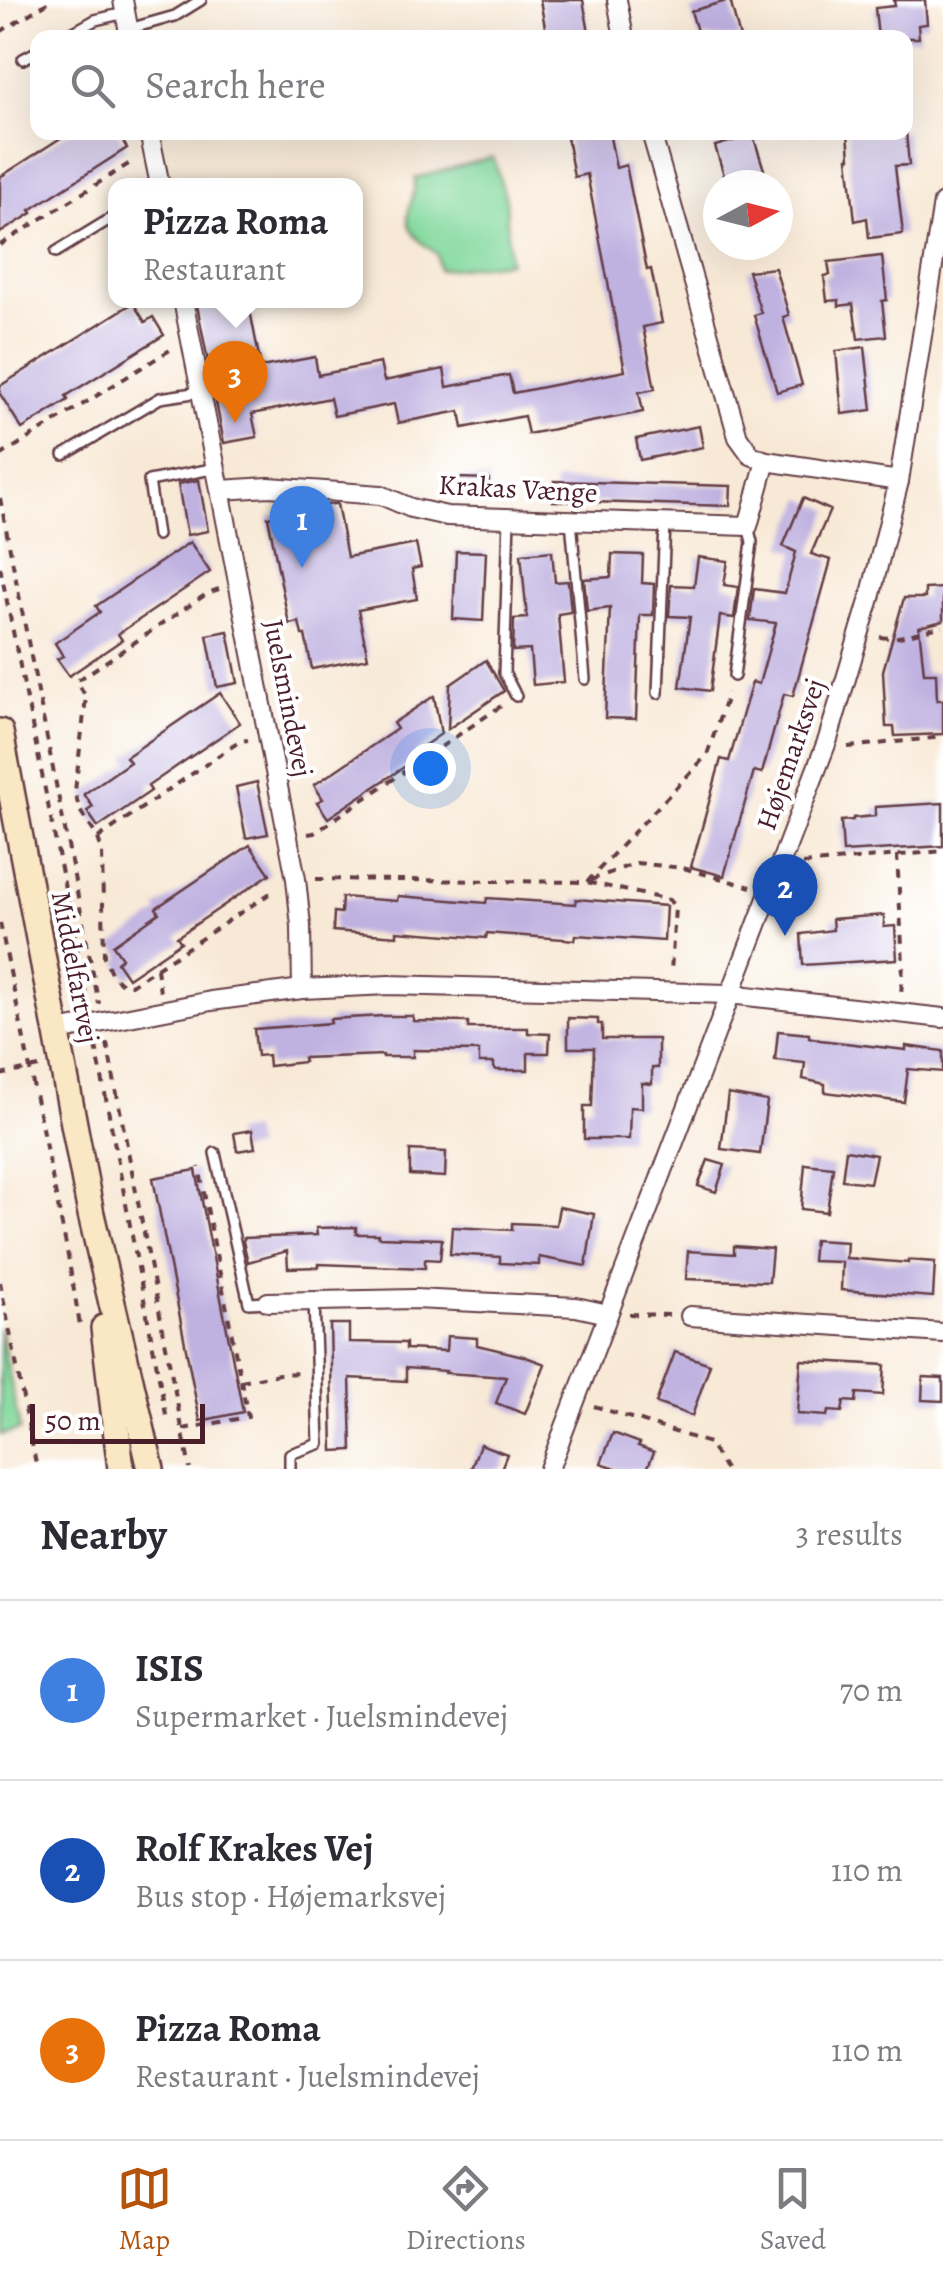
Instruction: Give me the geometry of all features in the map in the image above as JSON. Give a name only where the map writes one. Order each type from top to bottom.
[{"type":"main road","name":"Middelfartvej","points":[[0,732],[91,1214],[151,1469]]},
{"type":"main road","name":"Middelfartvej","points":[[91,1214],[121,1469]]},
{"type":"street","points":[[617,0],[623,30]]},
{"type":"street","points":[[653,140],[738,437],[751,455],[766,461],[899,481]]},
{"type":"street","points":[[151,142],[158,178]]},
{"type":"street","name":"Højemarksvej","points":[[549,1469],[825,747],[899,481],[943,204]]},
{"type":"street","name":"Juelsmindevej","points":[[185,308],[297,886],[302,990]]},
{"type":"street","points":[[748,526],[766,461]]},
{"type":"street","name":"Krakas Vænge","points":[[221,490],[270,488],[381,495],[411,508],[448,516],[748,526]]},
{"type":"street","points":[[58,1031],[212,1001],[389,984],[730,994],[943,1018]]},
{"type":"street","points":[[268,1302],[415,1299],[576,1308],[608,1314]]},
{"type":"street","points":[[690,1316],[943,1333]]},
{"type":"lane","points":[[78,30],[95,20],[175,16],[202,0]]},
{"type":"lane","points":[[24,59],[30,56]]},
{"type":"lane","points":[[56,252],[108,220]]},
{"type":"lane","points":[[64,455],[160,398],[201,392]]},
{"type":"lane","points":[[156,535],[149,481],[217,468]]},
{"type":"lane","points":[[510,518],[504,672],[516,696]]},
{"type":"lane","points":[[570,520],[586,679]]},
{"type":"lane","points":[[658,693],[665,523]]},
{"type":"lane","points":[[734,676],[752,542],[748,526]]},
{"type":"lane","points":[[216,1158],[249,1303],[268,1302]]},
{"type":"lane","points":[[290,1469],[290,1454],[319,1444],[314,1301]]},
{"type":"path","points":[[0,32],[52,0]]},
{"type":"path","points":[[0,245],[132,161],[151,142]]},
{"type":"path","points":[[0,456],[175,346],[191,340]]},
{"type":"path","points":[[0,498],[190,1469]]},
{"type":"path","points":[[238,582],[208,593],[77,681],[86,697],[75,791],[102,852],[104,957],[112,975],[122,984],[131,985],[269,894],[297,886],[587,882],[670,900],[675,907],[670,992]]},
{"type":"path","points":[[859,633],[892,639],[943,628]]},
{"type":"path","points":[[587,882],[707,755],[734,676]]},
{"type":"path","points":[[288,837],[314,833],[516,696]]},
{"type":"path","points":[[98,838],[240,741],[268,736]]},
{"type":"path","points":[[825,747],[861,748],[943,738]]},
{"type":"path","points":[[780,864],[943,852]]},
{"type":"path","points":[[897,855],[900,1014]]},
{"type":"path","points":[[587,882],[636,863],[683,868],[769,892]]},
{"type":"path","points":[[0,922],[81,1334]]},
{"type":"path","points":[[0,1076],[24,1070]]},
{"type":"path","points":[[183,1429],[248,1417],[199,1165],[216,1158]]},
{"type":"path","points":[[0,1282],[38,1469]]},
{"type":"path","points":[[608,1314],[690,1316]]},
{"type":"path","points":[[241,1380],[317,1372]]},
{"type":"path","points":[[576,1400],[710,1442],[725,1469]]},
{"type":"green space","points":[[493,157],[506,199],[509,262],[439,270],[437,254],[415,236],[409,224],[415,178]]},
{"type":"green space","points":[[0,1327],[20,1430],[0,1435]]},
{"type":"building","points":[[540,0],[583,0],[589,30],[546,30]]},
{"type":"building","points":[[730,0],[738,30],[697,30],[691,11]]},
{"type":"building","points":[[894,0],[925,0],[927,24],[918,25],[919,38],[913,38],[913,30],[877,30],[875,8],[895,6]]},
{"type":"building","points":[[58,140],[122,140],[127,148],[0,233],[0,177]]},
{"type":"building","points":[[567,140],[611,140],[616,168],[626,165],[662,323],[643,327],[655,389],[639,392],[643,412],[528,434],[524,416],[463,428],[460,411],[398,423],[394,404],[334,416],[330,398],[252,414],[257,437],[224,443],[198,308],[250,308],[261,367],[315,357],[318,375],[380,363],[384,381],[444,369],[447,387],[509,375],[513,393],[625,371],[587,174],[574,177]]},
{"type":"building","points":[[755,140],[764,170],[722,170],[715,146]]},
{"type":"building","points":[[849,140],[907,140],[909,165],[895,166],[903,234],[869,238],[867,218],[855,221]]},
{"type":"building","points":[[882,256],[886,336],[858,339],[853,304],[839,306],[839,300],[827,301],[824,276],[830,275],[828,262]]},
{"type":"building","points":[[775,268],[789,315],[783,317],[802,385],[777,392],[754,315],[761,313],[748,271]]},
{"type":"building","points":[[125,308],[136,308],[145,322],[153,317],[164,335],[66,396],[68,400],[22,429],[0,394],[0,386]]},
{"type":"building","points":[[865,347],[872,410],[842,414],[836,351]]},
{"type":"building","points":[[699,426],[703,447],[640,460],[636,439]]},
{"type":"building","points":[[458,478],[489,479],[488,498],[457,498]]},
{"type":"building","points":[[199,480],[208,531],[187,535],[178,484]]},
{"type":"building","points":[[554,481],[731,486],[730,506],[553,501]]},
{"type":"building","points":[[803,498],[830,510],[811,554],[831,560],[793,696],[784,694],[762,773],[754,771],[724,876],[691,867],[721,759],[729,761],[752,682],[759,684],[776,623],[750,620],[754,589],[785,593],[796,552],[783,546]]},
{"type":"building","points":[[337,504],[347,557],[416,544],[421,567],[412,569],[417,599],[358,610],[368,658],[312,669],[299,622],[289,624],[268,517]]},
{"type":"building","points":[[190,542],[210,572],[118,634],[122,640],[69,676],[57,659],[63,656],[55,643],[100,612],[96,606]]},
{"type":"building","points":[[456,551],[486,552],[483,621],[453,619]]},
{"type":"building","points":[[552,551],[555,582],[568,581],[571,612],[558,614],[564,682],[533,685],[530,650],[513,651],[514,619],[527,618],[521,554]]},
{"type":"building","points":[[612,554],[643,555],[642,583],[654,584],[653,615],[640,615],[636,719],[605,718],[610,608],[587,611],[584,579],[611,577]]},
{"type":"building","points":[[698,557],[728,561],[724,585],[738,587],[734,618],[720,616],[710,691],[680,687],[690,617],[669,616],[671,585],[694,586]]},
{"type":"building","points":[[943,588],[943,621],[919,627],[924,673],[936,673],[937,700],[943,700],[943,734],[895,736],[894,727],[886,727],[883,671],[904,598],[925,598],[925,589]]},
{"type":"building","points":[[228,631],[238,683],[217,687],[207,635]]},
{"type":"building","points":[[486,660],[504,691],[448,729],[450,685]]},
{"type":"building","points":[[220,693],[240,723],[148,786],[151,791],[98,827],[87,811],[93,807],[84,794],[130,762],[126,757]]},
{"type":"building","points":[[434,696],[441,734],[415,752],[419,757],[328,818],[317,802],[323,799],[314,785],[397,729],[393,723]]},
{"type":"building","points":[[257,782],[268,834],[246,838],[236,787]]},
{"type":"building","points":[[943,803],[943,846],[843,852],[841,821],[875,816],[875,807]]},
{"type":"building","points":[[250,845],[270,874],[177,937],[181,942],[128,978],[117,962],[122,958],[113,945],[159,913],[156,908]]},
{"type":"building","points":[[398,896],[486,903],[487,898],[576,904],[576,899],[666,906],[664,941],[576,935],[575,940],[487,933],[486,938],[333,931],[334,912],[341,913],[342,897],[397,901]]},
{"type":"building","points":[[884,915],[884,927],[895,926],[897,959],[803,965],[801,934],[833,930],[832,919]]},
{"type":"building","points":[[383,1016],[468,1022],[468,1028],[528,1028],[528,1033],[550,1034],[549,1053],[528,1053],[528,1070],[497,1070],[494,1063],[479,1063],[479,1051],[413,1050],[413,1057],[303,1058],[304,1062],[269,1066],[268,1055],[257,1056],[254,1029]]},
{"type":"building","points":[[568,1018],[598,1019],[602,1039],[658,1039],[658,1068],[652,1068],[652,1084],[642,1083],[642,1108],[630,1107],[629,1139],[584,1139],[584,1106],[592,1106],[594,1048],[568,1048]]},
{"type":"building","points":[[778,1031],[809,1034],[820,1040],[943,1051],[943,1072],[908,1069],[904,1102],[825,1092],[825,1084],[803,1079],[805,1063],[775,1060]]},
{"type":"building","points":[[728,1094],[767,1101],[760,1154],[721,1149]]},
{"type":"building","points":[[252,1130],[255,1148],[237,1151],[234,1133]]},
{"type":"building","points":[[410,1150],[446,1152],[445,1177],[410,1175]]},
{"type":"building","points":[[846,1150],[876,1155],[870,1183],[842,1180]]},
{"type":"building","points":[[708,1160],[725,1165],[716,1192],[698,1186]]},
{"type":"building","points":[[805,1164],[833,1167],[827,1212],[801,1209]]},
{"type":"building","points":[[196,1170],[243,1412],[200,1421],[153,1178]]},
{"type":"building","points":[[559,1207],[594,1214],[586,1266],[539,1257],[539,1265],[500,1263],[500,1257],[450,1254],[452,1227],[512,1230],[512,1223],[556,1225]]},
{"type":"building","points":[[356,1227],[356,1234],[442,1239],[440,1260],[425,1259],[425,1268],[319,1264],[288,1268],[287,1251],[248,1262],[243,1241],[317,1235],[316,1228]]},
{"type":"building","points":[[814,1240],[847,1242],[846,1258],[935,1262],[933,1297],[841,1290],[842,1262],[812,1261]]},
{"type":"building","points":[[734,1246],[772,1249],[769,1282],[686,1279],[688,1251],[734,1254]]},
{"type":"building","points":[[330,1324],[349,1324],[349,1342],[406,1343],[406,1349],[446,1351],[447,1336],[477,1338],[477,1345],[545,1364],[525,1414],[496,1403],[506,1377],[406,1368],[406,1381],[350,1378],[352,1450],[333,1451]]},
{"type":"building","points":[[675,1352],[710,1364],[692,1416],[656,1403]]},
{"type":"building","points":[[801,1360],[885,1365],[883,1395],[857,1393],[856,1402],[844,1401],[842,1412],[828,1411],[827,1416],[797,1414]]},
{"type":"building","points":[[923,1377],[943,1378],[943,1401],[922,1400]]},
{"type":"building","points":[[613,1433],[654,1452],[647,1469],[618,1469],[601,1463]]},
{"type":"building","points":[[480,1444],[507,1454],[501,1469],[471,1469]]},
{"type":"place","name":"Pizza Roma","points":[[235,423]]},
{"type":"place","name":"ISIS","points":[[302,568]]},
{"type":"place","name":"Rolf Krakes Vej","points":[[785,936]]}]
